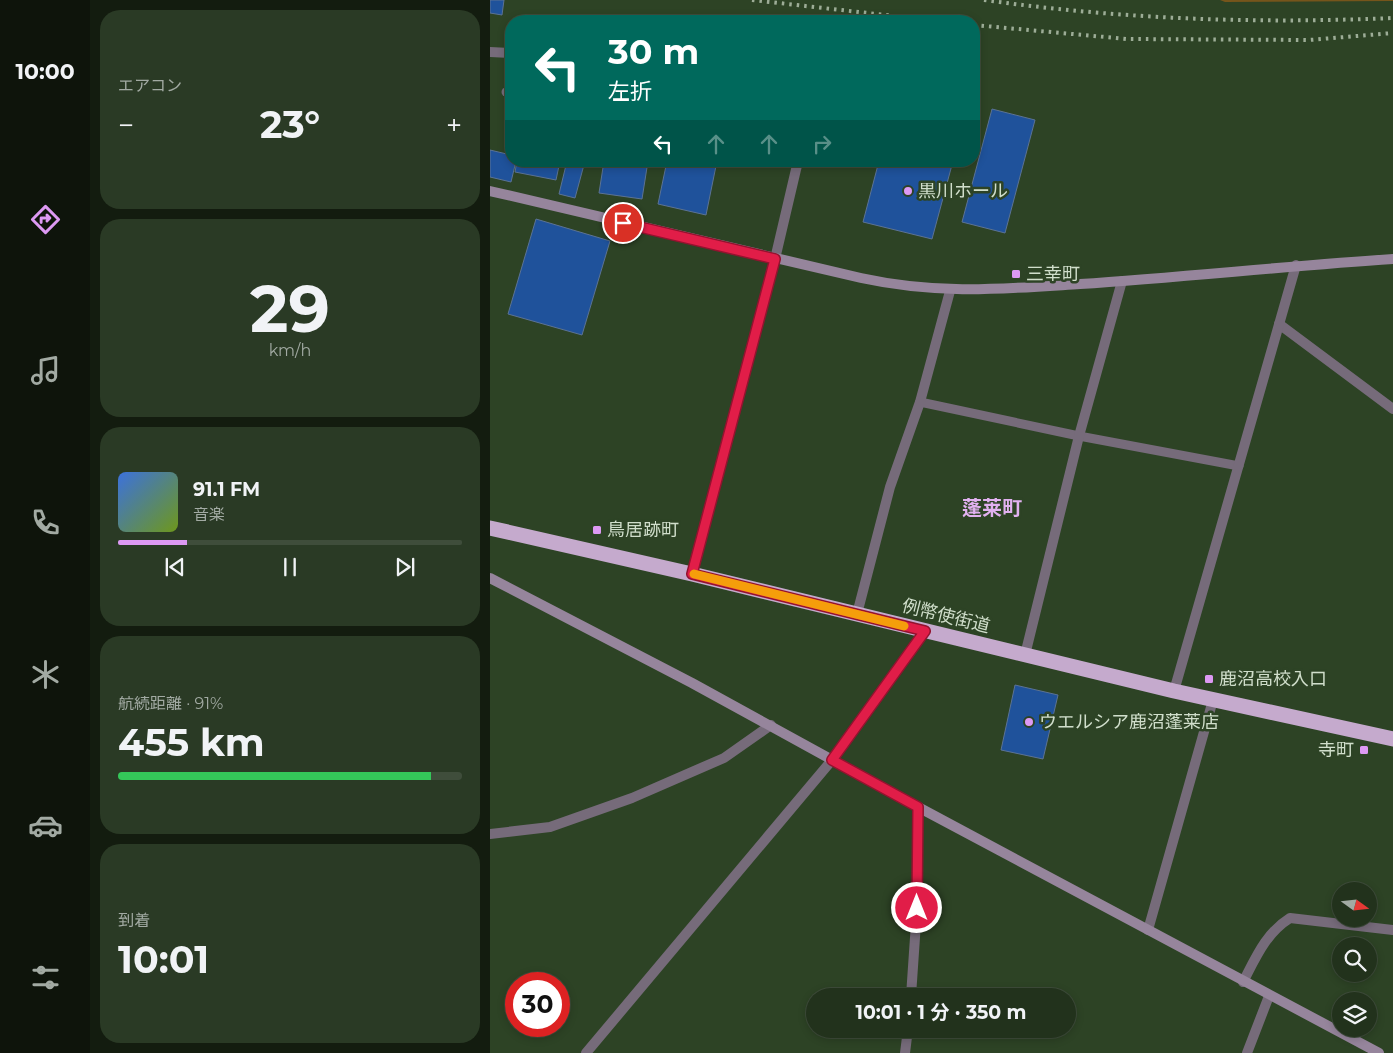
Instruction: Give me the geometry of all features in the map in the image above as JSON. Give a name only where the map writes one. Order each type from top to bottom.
[{"type":"highway","name":"例幣使街道","points":[[490,528],[692,574],[1174,691],[1393,739]]},
{"type":"street","points":[[490,52],[505,53]]},
{"type":"street","points":[[692,574],[775,259],[797,167]]},
{"type":"street","points":[[490,192],[887,284],[950,290],[1122,281],[1296,265],[1393,259]]},
{"type":"street","points":[[1174,691],[1296,265]]},
{"type":"street","points":[[1025,655],[1079,436],[1122,281]]},
{"type":"street","points":[[857,614],[890,487],[920,402],[950,290]]},
{"type":"street","points":[[1279,324],[1393,409]]},
{"type":"street","points":[[490,578],[771,725],[918,807],[1379,1053]]},
{"type":"street","points":[[586,1053],[832,760],[925,631]]},
{"type":"street","points":[[1148,930],[1213,700]]},
{"type":"street","points":[[490,834],[550,827],[632,798],[724,758],[771,725]]},
{"type":"street","points":[[911,988],[917,908],[918,807]]},
{"type":"street","points":[[1243,982],[1264,941],[1278,926],[1290,918],[1393,930]]},
{"type":"street","points":[[1247,1053],[1269,996]]},
{"type":"street","points":[[905,1053],[907,1038]]},
{"type":"lane","points":[[920,402],[1079,436],[1239,466]]},
{"type":"shaded area","points":[[1220,0],[1393,0],[1393,1],[1225,2]]},
{"type":"building","points":[[490,0],[504,0],[502,15],[490,13]]},
{"type":"building","points":[[992,109],[1035,120],[1005,233],[962,222],[977,167],[980,167],[980,154]]},
{"type":"building","points":[[490,150],[505,154],[505,167],[515,167],[511,182],[490,177]]},
{"type":"building","points":[[516,167],[559,167],[556,180],[515,172]]},
{"type":"building","points":[[566,167],[583,167],[575,198],[559,194]]},
{"type":"building","points":[[603,167],[647,167],[642,199],[599,193]]},
{"type":"building","points":[[666,167],[716,167],[706,215],[658,204]]},
{"type":"building","name":"黒川ホール","points":[[877,167],[951,167],[932,239],[863,222]]},
{"type":"building","points":[[536,219],[610,241],[582,335],[508,314]]},
{"type":"building","name":"ウエルシア鹿沼蓬莱店","points":[[1015,685],[1058,695],[1043,759],[1001,750]]},
{"type":"railway","points":[[752,0],[886,15]]},
{"type":"railway","points":[[984,0],[1137,16],[1239,20],[1393,18]]},
{"type":"railway","points":[[980,26],[1127,39],[1309,40],[1393,33]]},
{"type":"slow traffic","points":[[694,574],[904,626]]},
{"type":"place","name":"黒川ホール","points":[[908,191]]},
{"type":"place","name":"三幸町","points":[[1016,274]]},
{"type":"place","name":"鳥居跡町","points":[[597,530]]},
{"type":"place","name":"鹿沼高校入口","points":[[1209,679]]},
{"type":"place","name":"ウエルシア鹿沼蓬莱店","points":[[1029,722]]},
{"type":"place","name":"寺町","points":[[1364,750]]},
{"type":"district","name":"蓬莱町","points":[[992,508]]},
{"type":"route","points":[[623,223],[775,259],[692,574],[925,631],[832,760],[918,807],[917,908]]}]
